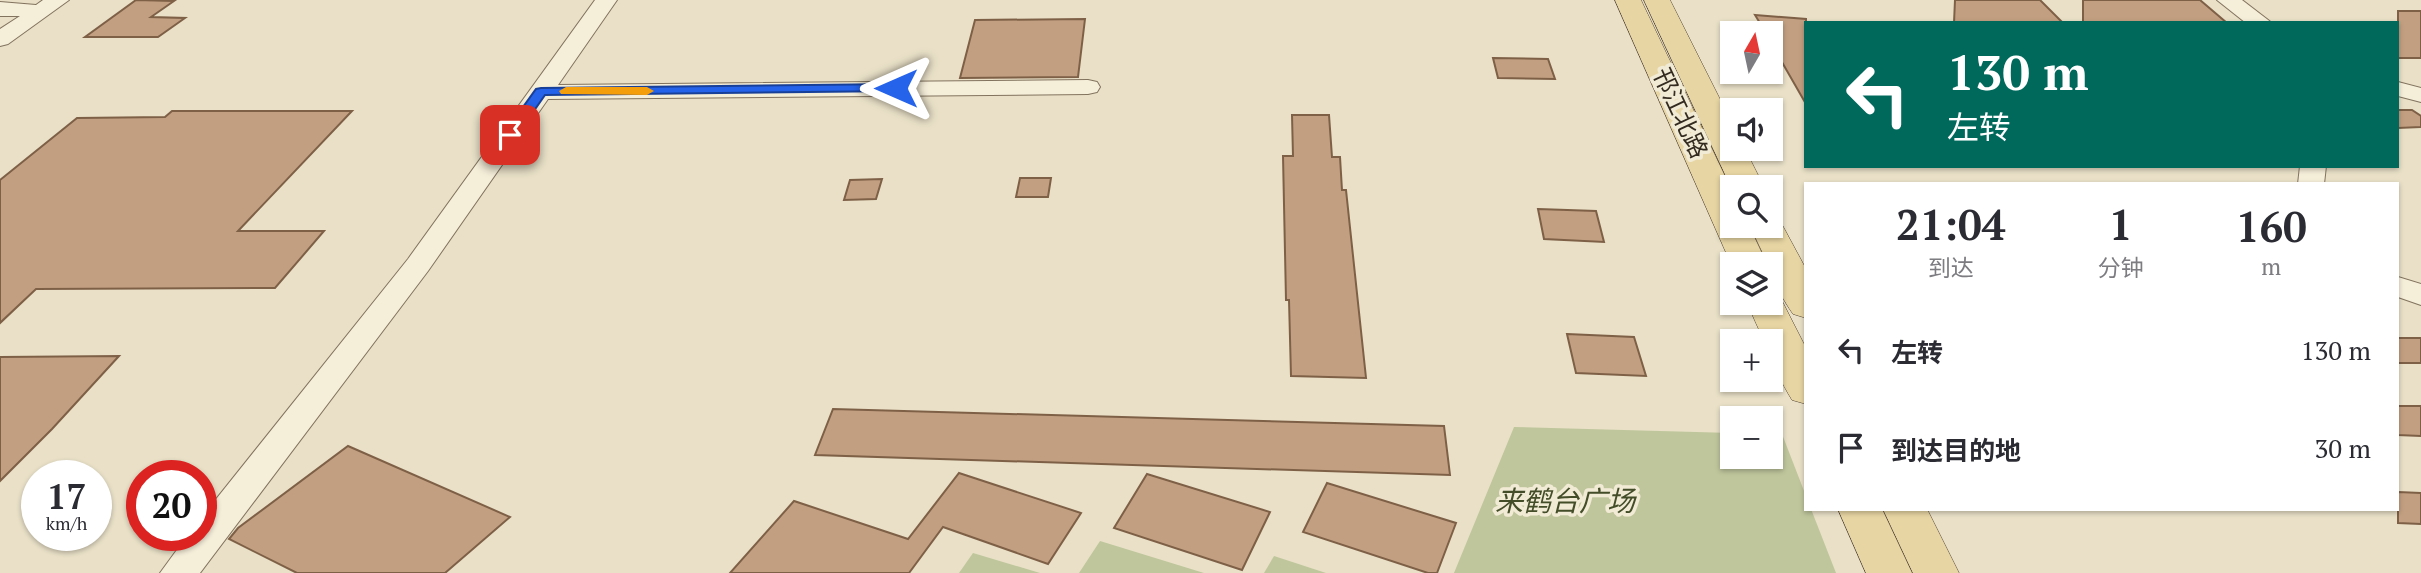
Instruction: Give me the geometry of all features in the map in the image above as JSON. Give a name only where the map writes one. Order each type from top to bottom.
[{"type":"main road","name":"邗江北路","points":[[1628,0],[1744,252]]},
{"type":"main road","name":"邗江北路","points":[[1657,0],[1742,175]]},
{"type":"main road","points":[[1773,238],[1804,302]]},
{"type":"main road","points":[[1772,315],[1804,386]]},
{"type":"main road","points":[[1861,511],[1889,573]]},
{"type":"main road","points":[[1906,511],[1936,573]]},
{"type":"street","points":[[0,39],[58,0]]},
{"type":"street","points":[[179,573],[418,265],[606,0]]},
{"type":"street","points":[[2228,0],[2258,21]]},
{"type":"street","points":[[0,9],[35,4]]},
{"type":"street","points":[[0,27],[35,4]]},
{"type":"street","points":[[541,92],[1088,87]]},
{"type":"street","points":[[2399,89],[2421,95]]},
{"type":"street","points":[[2399,286],[2421,295]]},
{"type":"green space","name":"来鹤台广场","points":[[1514,427],[1720,433],[1720,469],[1783,469],[1783,437],[1804,491],[1804,511],[1812,511],[1836,573],[1454,573]]},
{"type":"green space","points":[[1100,541],[1204,573],[1079,573]]},
{"type":"green space","points":[[973,553],[1040,573],[959,573]]},
{"type":"green space","points":[[1274,556],[1326,573],[1264,573]]},
{"type":"building","points":[[136,0],[174,1],[151,17],[185,18],[158,37],[85,37]]},
{"type":"building","points":[[1955,0],[2040,0],[2061,21],[1954,21]]},
{"type":"building","points":[[2083,0],[2200,0],[2225,21],[2083,21]]},
{"type":"building","points":[[2398,11],[2421,11],[2421,58],[2399,58]]},
{"type":"building","points":[[1755,15],[1806,19],[1804,101],[1783,64],[1783,21],[1759,21]]},
{"type":"building","points":[[1085,19],[1078,77],[960,78],[975,20]]},
{"type":"building","points":[[1493,58],[1548,59],[1555,79],[1498,78]]},
{"type":"building","points":[[2399,110],[2412,110],[2421,116],[2421,127],[2399,128]]},
{"type":"building","points":[[172,111],[352,111],[238,231],[324,231],[275,288],[36,289],[0,323],[0,180],[77,118],[165,117]]},
{"type":"building","points":[[1292,115],[1329,115],[1332,157],[1340,157],[1342,190],[1346,190],[1366,378],[1291,376],[1289,300],[1286,300],[1283,156],[1293,156]]},
{"type":"building","points":[[1020,178],[1051,178],[1048,197],[1016,197]]},
{"type":"building","points":[[882,179],[876,199],[844,200],[850,180]]},
{"type":"building","points":[[1538,209],[1596,211],[1604,242],[1544,239]]},
{"type":"building","points":[[1567,334],[1634,337],[1646,376],[1576,373]]},
{"type":"building","points":[[2399,338],[2421,338],[2421,363],[2399,363]]},
{"type":"building","points":[[119,356],[0,481],[0,357]]},
{"type":"building","points":[[2399,406],[2421,406],[2421,436],[2399,435]]},
{"type":"building","points":[[833,409],[1444,426],[1450,475],[815,455]]},
{"type":"building","points":[[348,446],[510,517],[445,573],[297,573],[229,539],[238,528]]},
{"type":"building","points":[[959,473],[1081,513],[1048,564],[943,527],[909,573],[730,573],[794,501],[908,539]]},
{"type":"building","points":[[1147,474],[1270,512],[1242,570],[1114,528]]},
{"type":"building","points":[[1327,483],[1456,523],[1437,573],[1428,573],[1303,532]]},
{"type":"building","points":[[2399,492],[2421,493],[2421,524],[2398,523]]},
{"type":"slow traffic","points":[[566,91],[647,91]]},
{"type":"route","points":[[510,135],[541,92],[896,88]]}]
